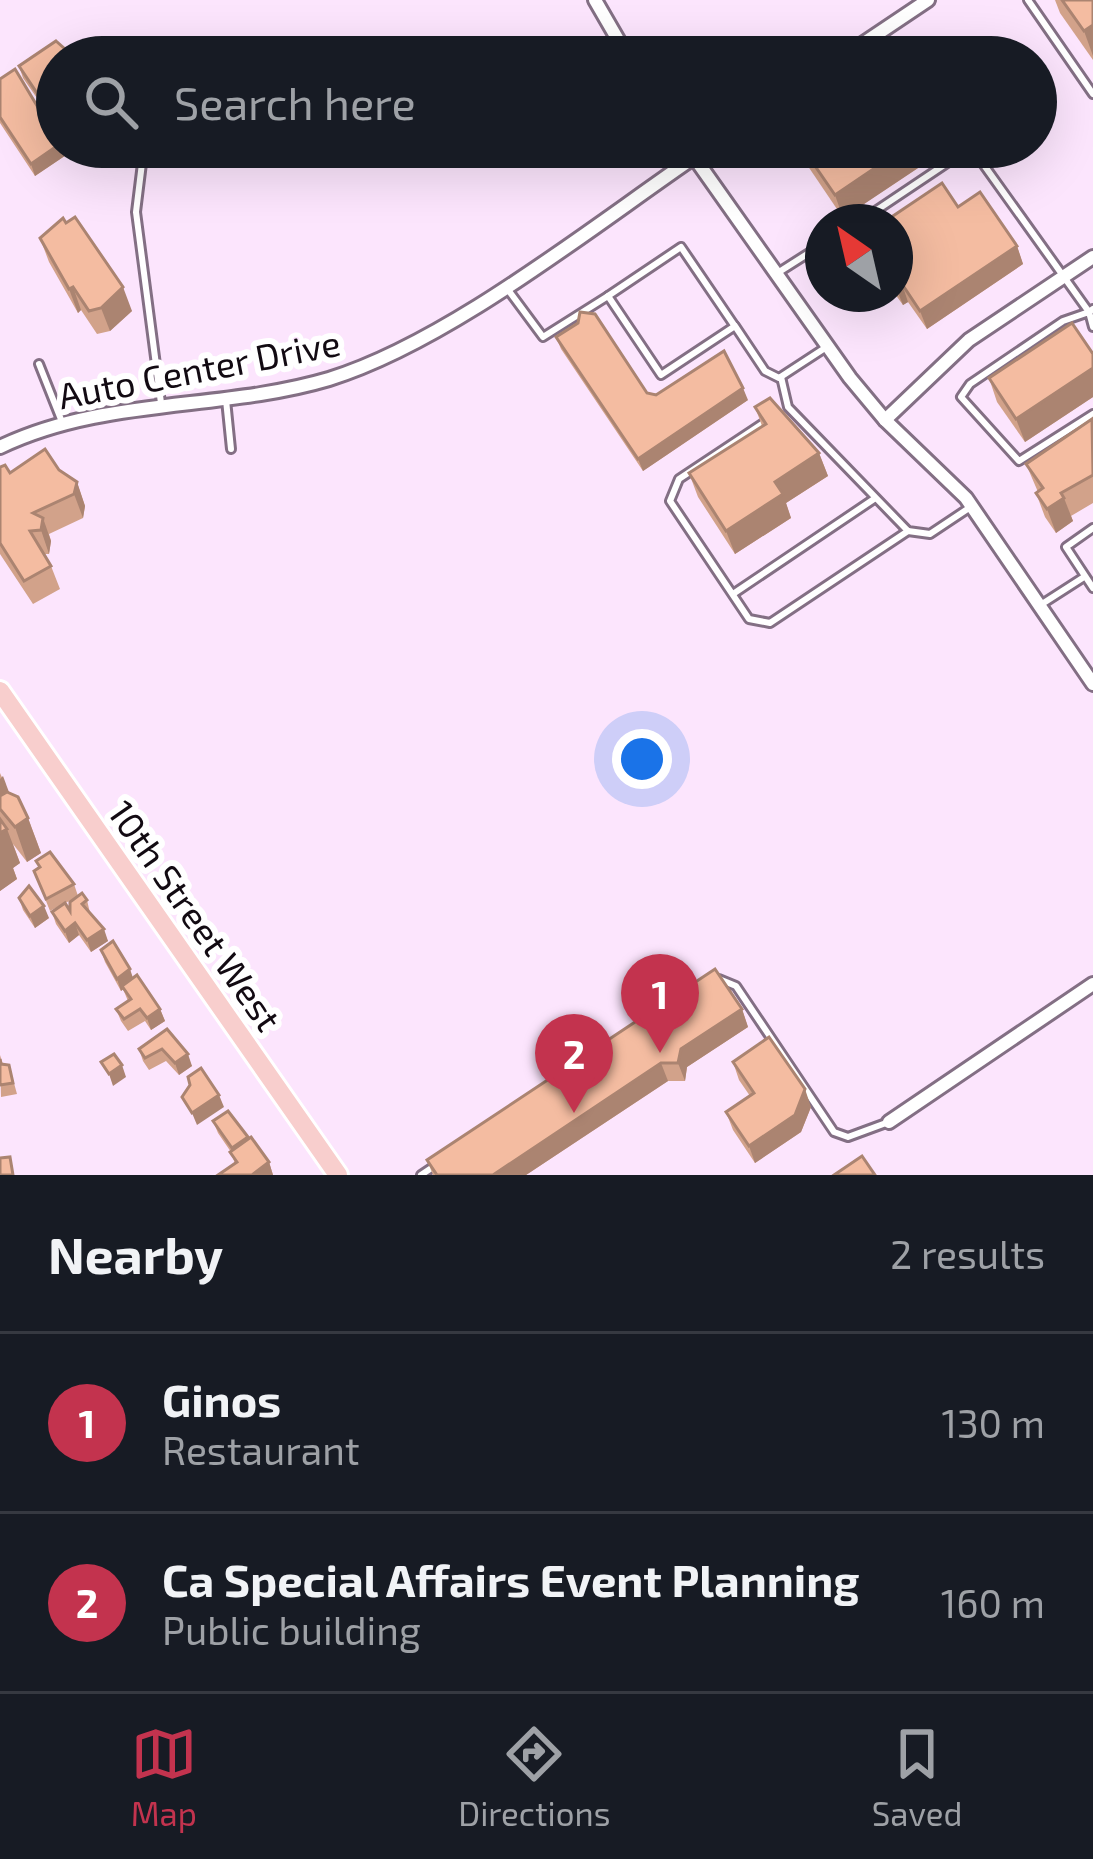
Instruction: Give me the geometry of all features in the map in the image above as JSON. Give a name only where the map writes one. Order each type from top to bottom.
[{"type":"main road","name":"10th Street West","points":[[0,692],[338,1175]]},
{"type":"street","points":[[595,0],[616,36]]},
{"type":"street","points":[[874,36],[928,0]]},
{"type":"street","name":"Auto Center Drive","points":[[0,447],[62,424],[327,379],[386,357],[505,284],[668,168]]},
{"type":"street","points":[[701,168],[885,420],[971,506],[1093,684]]},
{"type":"street","points":[[885,420],[969,340],[1093,257]]},
{"type":"street","points":[[889,1122],[1093,984]]},
{"type":"lane","points":[[1030,1],[1056,36]]},
{"type":"lane","points":[[1057,38],[1093,94]]},
{"type":"lane","points":[[141,168],[136,212],[161,404]]},
{"type":"lane","points":[[886,204],[940,168]]},
{"type":"lane","points":[[986,168],[1091,311],[1093,327]]},
{"type":"lane","points":[[505,284],[543,337],[682,247],[765,371],[781,377]]},
{"type":"lane","points":[[776,274],[805,255]]},
{"type":"lane","points":[[608,296],[662,375],[735,326]]},
{"type":"lane","points":[[1091,311],[1063,321],[970,384],[961,397],[1019,461],[1093,414]]},
{"type":"lane","points":[[781,377],[827,346]]},
{"type":"lane","points":[[39,364],[62,424]]},
{"type":"lane","points":[[781,377],[788,407],[908,531],[930,534],[971,506]]},
{"type":"lane","points":[[225,397],[231,449]]},
{"type":"lane","points":[[788,407],[679,478],[672,490],[670,501],[749,619],[770,623],[908,531]]},
{"type":"lane","points":[[733,594],[875,498]]},
{"type":"lane","points":[[1093,529],[1066,547],[1093,588]]},
{"type":"lane","points":[[1040,606],[1084,577]]},
{"type":"lane","points":[[710,981],[723,979],[736,986],[834,1132],[848,1137],[889,1122]]},
{"type":"lane","points":[[421,1175],[440,1162]]},
{"type":"building","points":[[1062,0],[1093,0],[1093,25],[1084,31]]},
{"type":"building","points":[[36,55],[36,92],[19,66]]},
{"type":"building","points":[[15,69],[36,104],[36,161],[31,164],[0,117],[0,79]]},
{"type":"building","points":[[816,168],[875,168],[835,195]]},
{"type":"building","points":[[942,183],[958,207],[980,192],[1017,246],[920,311],[913,300],[911,204]]},
{"type":"building","points":[[75,217],[123,287],[101,308],[89,311],[73,287],[69,289],[40,238],[63,218],[66,223]]},
{"type":"building","points":[[580,312],[595,314],[647,393],[656,395],[724,351],[743,388],[638,459],[556,337],[578,323]]},
{"type":"building","points":[[1072,323],[1093,354],[1093,368],[1016,419],[989,378]]},
{"type":"building","points":[[770,398],[819,453],[775,482],[783,494],[726,531],[689,473],[766,424],[755,407]]},
{"type":"building","points":[[1092,419],[1093,475],[1061,493],[1064,498],[1047,509],[1036,493],[1043,488],[1026,464]]},
{"type":"building","points":[[45,449],[59,470],[77,482],[74,494],[33,513],[43,518],[41,530],[30,531],[51,566],[24,581],[0,543],[0,467],[5,465],[10,473]]},
{"type":"building","points":[[7,792],[18,797],[28,818],[15,827],[0,809],[0,796]]},
{"type":"building","points":[[50,852],[74,884],[46,899],[34,871],[40,867],[36,861]]},
{"type":"building","points":[[29,886],[44,906],[30,916],[19,898]]},
{"type":"building","points":[[82,893],[87,900],[82,904],[104,929],[87,940],[75,923],[65,931],[52,912],[65,903],[70,911],[70,902]]},
{"type":"building","points":[[113,941],[130,969],[117,979],[101,950]]},
{"type":"building","points":[[715,969],[742,1009],[681,1049],[678,1063],[661,1063],[493,1175],[437,1175],[427,1160]]},
{"type":"building","points":[[137,975],[160,1009],[147,1018],[140,1009],[124,1019],[116,1009],[131,999],[122,986]]},
{"type":"building","points":[[167,1029],[188,1054],[175,1063],[162,1049],[145,1058],[139,1049]]},
{"type":"building","points":[[769,1037],[805,1089],[795,1115],[749,1146],[726,1112],[754,1093],[733,1062]]},
{"type":"building","points":[[114,1054],[122,1065],[109,1074],[101,1062]]},
{"type":"building","points":[[0,1059],[1,1064],[9,1065],[13,1083],[0,1085]]},
{"type":"building","points":[[201,1068],[219,1095],[192,1113],[182,1097],[190,1085],[188,1077]]},
{"type":"building","points":[[228,1111],[248,1137],[232,1148],[213,1121]]},
{"type":"building","points":[[251,1137],[269,1162],[252,1175],[218,1175],[237,1162],[230,1152]]},
{"type":"building","points":[[862,1156],[875,1175],[834,1175]]},
{"type":"building","points":[[10,1157],[13,1175],[0,1175],[0,1158]]},
{"type":"place","name":"Ginos","points":[[660,1053]]},
{"type":"place","name":"Ca Special Affairs Event Planning","points":[[574,1113]]}]
